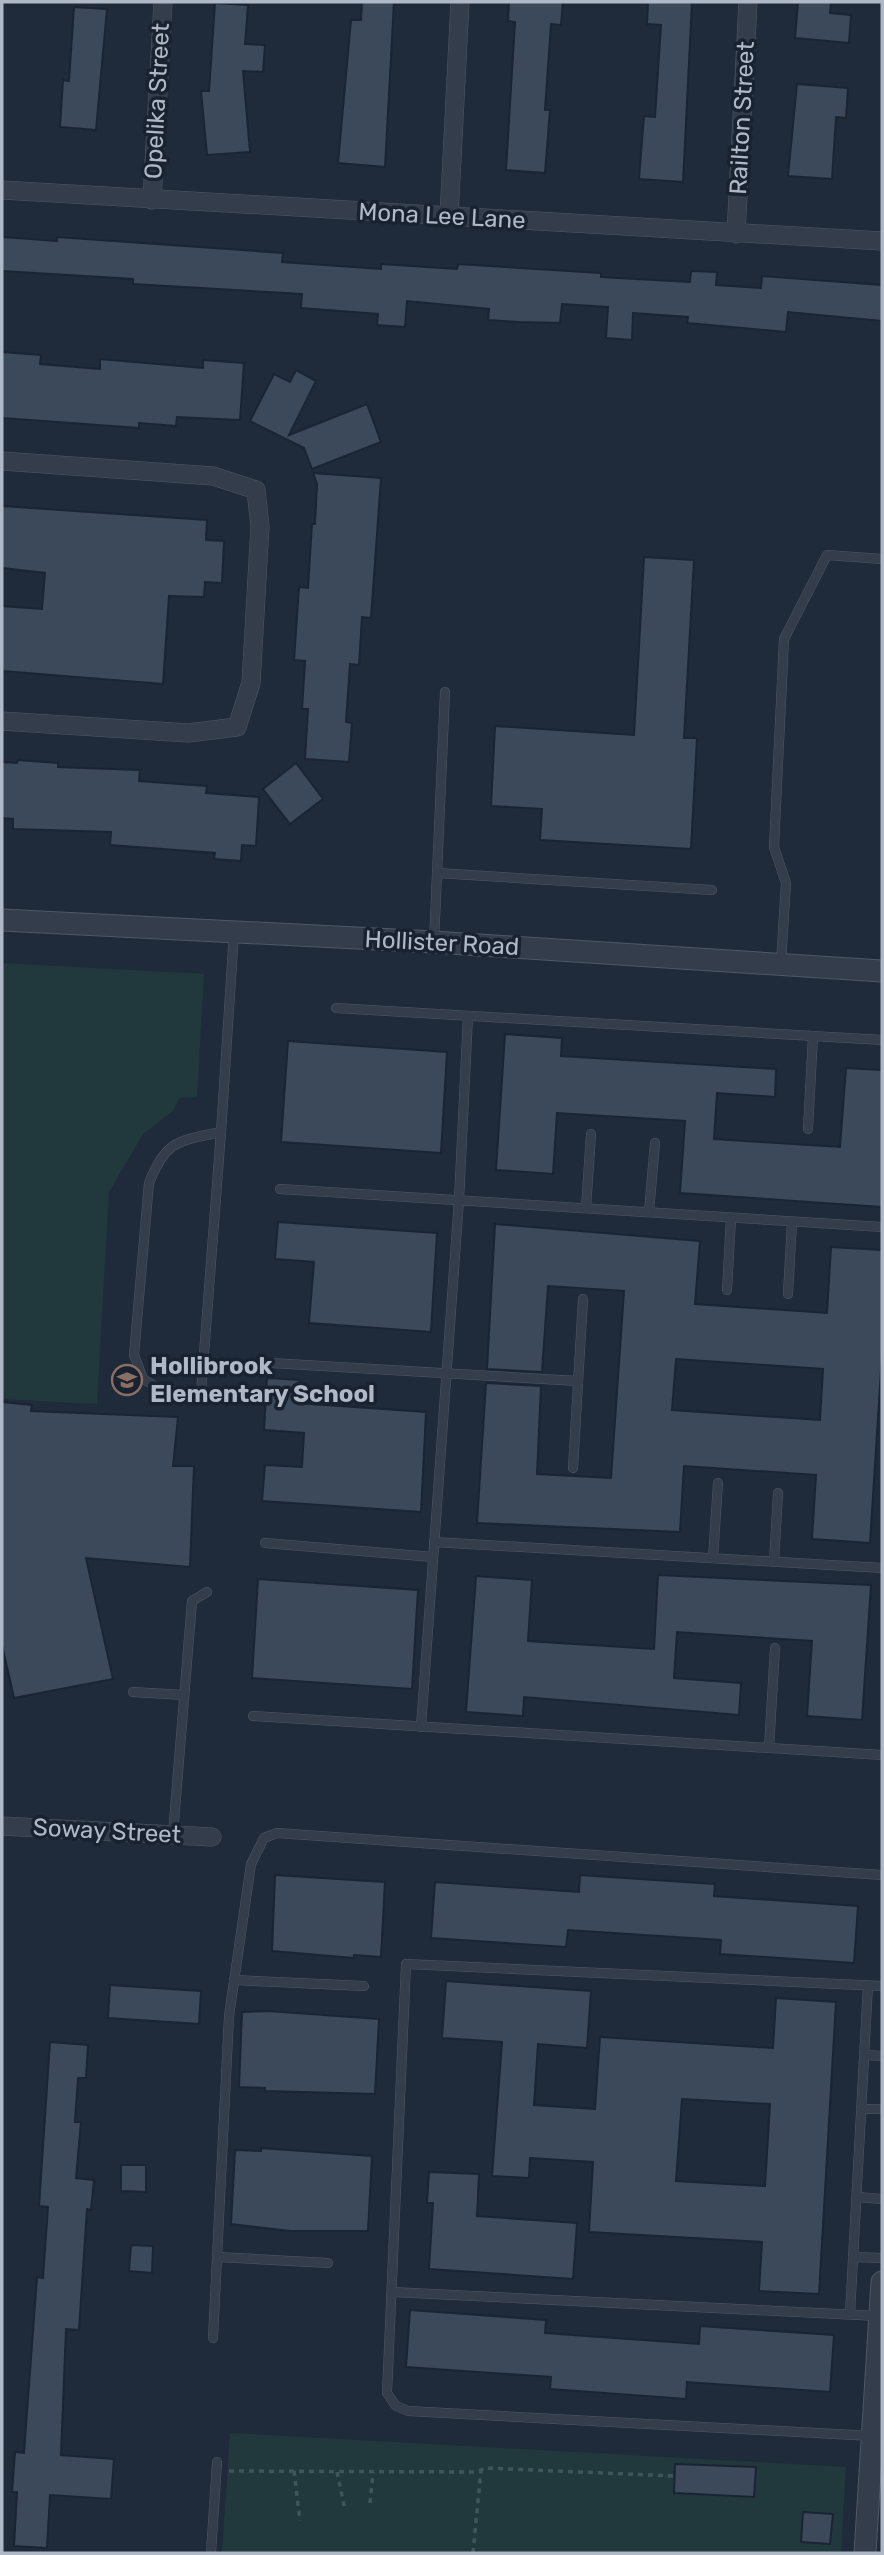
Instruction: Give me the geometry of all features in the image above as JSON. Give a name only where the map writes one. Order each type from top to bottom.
[{"type":"street","name":"Opelika Street","points":[[152,200],[163,2]]},
{"type":"street","points":[[449,216],[460,2]]},
{"type":"street","name":"Railton Street","points":[[736,234],[748,2]]},
{"type":"street","name":"Mona Lee Lane","points":[[2,190],[882,241]]},
{"type":"street","points":[[2,461],[213,475],[256,490],[260,526],[251,683],[237,727],[188,733],[2,721]]},
{"type":"street","name":"Hollister Road","points":[[2,920],[433,942],[882,971]]},
{"type":"street","name":"Soway Street","points":[[2,1826],[212,1837]]},
{"type":"street","points":[[865,2553],[876,2466],[872,2436],[880,2355],[882,2282]]},
{"type":"lane","points":[[781,965],[786,883],[774,847],[784,639],[827,555],[882,559]]},
{"type":"lane","points":[[433,942],[445,692]]},
{"type":"lane","points":[[437,873],[712,890]]},
{"type":"lane","points":[[221,1132],[179,1141],[159,1158],[149,1183],[134,1355],[143,1379],[162,1390],[201,1393],[221,1132],[234,933]]},
{"type":"lane","points":[[337,1008],[882,1040]]},
{"type":"lane","points":[[421,1727],[459,1200],[468,1016]]},
{"type":"lane","points":[[808,1129],[813,1036]]},
{"type":"lane","points":[[586,1208],[591,1134]]},
{"type":"lane","points":[[649,1213],[655,1143]]},
{"type":"lane","points":[[280,1189],[882,1227]]},
{"type":"lane","points":[[727,1290],[731,1218]]},
{"type":"lane","points":[[788,1294],[792,1222]]},
{"type":"lane","points":[[573,1468],[583,1299]]},
{"type":"lane","points":[[271,1363],[578,1381]]},
{"type":"lane","points":[[713,1558],[718,1483]]},
{"type":"lane","points":[[774,1562],[778,1493]]},
{"type":"lane","points":[[434,1542],[882,1568]]},
{"type":"lane","points":[[265,1543],[433,1557]]},
{"type":"lane","points":[[173,1834],[192,1601],[207,1592]]},
{"type":"lane","points":[[769,1748],[775,1648]]},
{"type":"lane","points":[[133,1692],[184,1695]]},
{"type":"lane","points":[[253,1716],[882,1755]]},
{"type":"lane","points":[[213,2338],[233,1980],[250,1864],[264,1838],[277,1833],[882,1875]]},
{"type":"lane","points":[[872,2436],[408,2411],[397,2406],[387,2393],[406,1964],[882,1986]]},
{"type":"lane","points":[[233,1980],[364,1986]]},
{"type":"lane","points":[[850,2314],[868,1985]]},
{"type":"lane","points":[[864,2055],[882,2056]]},
{"type":"lane","points":[[861,2109],[882,2109]]},
{"type":"lane","points":[[857,2197],[882,2199]]},
{"type":"lane","points":[[217,2257],[328,2263]]},
{"type":"lane","points":[[853,2257],[882,2258]]},
{"type":"lane","points":[[392,2292],[880,2316]]},
{"type":"lane","points":[[211,2553],[217,2467]]},
{"type":"path","points":[[217,2467],[337,2472],[481,2470],[674,2476]]},
{"type":"path","points":[[473,2553],[481,2470]]},
{"type":"path","points":[[295,2471],[300,2521]]},
{"type":"path","points":[[337,2472],[345,2510]]},
{"type":"path","points":[[370,2503],[373,2472]]},
{"type":"green space","points":[[2,963],[204,974],[197,1097],[179,1098],[173,1111],[143,1134],[109,1192],[97,1404],[2,1399]]},
{"type":"green space","points":[[230,2433],[846,2467],[841,2553],[222,2553]]},
{"type":"building","points":[[362,2],[394,2],[385,167],[338,163],[351,20],[361,20]]},
{"type":"building","points":[[509,2],[563,2],[561,25],[551,24],[545,110],[550,110],[545,173],[506,170],[515,22],[508,21]]},
{"type":"building","points":[[648,2],[692,2],[683,182],[639,179],[644,116],[655,117],[661,25],[647,24]]},
{"type":"building","points":[[798,2],[831,2],[830,13],[851,15],[849,43],[795,38]]},
{"type":"building","points":[[215,3],[248,5],[245,44],[265,45],[263,72],[243,71],[250,152],[207,155],[201,91],[209,91]]},
{"type":"building","points":[[74,7],[107,9],[96,130],[60,127],[63,80],[69,81]]},
{"type":"building","points":[[797,84],[848,88],[846,118],[836,117],[832,179],[788,176]]},
{"type":"building","points":[[2,237],[57,241],[57,237],[283,253],[282,262],[381,269],[381,264],[457,269],[458,264],[690,282],[691,271],[717,272],[716,285],[761,288],[762,276],[882,285],[882,321],[788,312],[786,332],[687,323],[688,317],[633,313],[632,340],[606,338],[608,307],[562,304],[560,323],[519,322],[488,320],[489,309],[407,301],[405,327],[377,325],[378,314],[301,308],[302,294],[133,284],[133,279],[2,271]]},
{"type":"building","points":[[2,352],[41,355],[40,364],[100,369],[100,359],[203,368],[203,360],[244,363],[240,420],[177,417],[176,426],[139,423],[139,428],[2,418]]},
{"type":"building","points":[[296,370],[316,381],[289,435],[367,404],[381,442],[312,469],[304,448],[250,421],[274,374],[290,382]]},
{"type":"building","points":[[313,473],[381,478],[371,618],[362,617],[359,665],[350,664],[346,722],[352,723],[349,762],[305,759],[308,709],[302,709],[305,661],[294,660],[299,587],[308,588],[312,524],[315,524],[317,484]]},
{"type":"building","points":[[2,506],[207,520],[206,540],[224,541],[222,583],[205,582],[204,597],[169,596],[163,684],[2,671],[2,606],[42,609],[45,573],[2,568]]},
{"type":"building","points":[[644,557],[694,560],[684,738],[697,738],[691,849],[540,840],[542,809],[491,806],[495,726],[634,735]]},
{"type":"building","points":[[18,760],[58,763],[58,767],[140,770],[139,781],[207,786],[206,793],[259,797],[256,846],[242,845],[241,861],[214,859],[215,853],[110,845],[111,832],[13,829],[13,819],[2,818],[2,762],[17,763]]},
{"type":"building","points":[[296,763],[323,799],[290,824],[263,789]]},
{"type":"building","points":[[505,1034],[562,1038],[561,1056],[776,1069],[775,1097],[717,1093],[714,1139],[840,1147],[846,1068],[882,1070],[882,1207],[680,1193],[685,1121],[557,1113],[553,1174],[496,1170]]},
{"type":"building","points":[[288,1041],[447,1052],[441,1153],[281,1142]]},
{"type":"building","points":[[278,1222],[437,1233],[431,1332],[309,1323],[314,1262],[275,1259]]},
{"type":"building","points":[[495,1224],[700,1241],[695,1304],[827,1313],[831,1247],[882,1250],[882,1355],[870,1543],[812,1539],[816,1475],[684,1466],[680,1532],[477,1523],[486,1383],[541,1386],[537,1474],[611,1478],[624,1291],[548,1286],[542,1372],[487,1369]],"holes":[[[676,1359],[823,1369],[820,1420],[672,1410]]]},
{"type":"building","points":[[267,1378],[300,1380],[298,1403],[426,1412],[421,1512],[262,1501],[265,1465],[302,1467],[304,1433],[264,1430]]},
{"type":"building","points":[[2,1402],[32,1405],[31,1411],[178,1417],[173,1466],[194,1466],[190,1567],[86,1558],[113,1679],[14,1698],[2,1645]]},
{"type":"building","points":[[658,1575],[871,1585],[862,1720],[807,1716],[812,1641],[677,1632],[674,1678],[741,1683],[739,1715],[524,1697],[523,1716],[466,1712],[476,1576],[532,1580],[528,1641],[654,1649]]},
{"type":"building","points":[[258,1579],[418,1590],[412,1689],[252,1678]]},
{"type":"building","points":[[275,1875],[385,1882],[381,1957],[354,1955],[354,1958],[272,1951]]},
{"type":"building","points":[[580,1875],[715,1884],[714,1896],[858,1906],[854,1963],[720,1954],[721,1940],[568,1930],[566,1947],[431,1938],[435,1882],[579,1892]]},
{"type":"building","points":[[446,1981],[591,1991],[587,2048],[538,2044],[534,2105],[595,2109],[600,2037],[773,2048],[776,1998],[836,2002],[819,2294],[759,2291],[762,2242],[589,2232],[593,2162],[530,2158],[529,2178],[492,2176],[502,2042],[442,2038]],"holes":[[[682,2099],[770,2104],[765,2186],[676,2181]]]},
{"type":"building","points":[[110,1985],[201,1991],[199,2024],[108,2018]]},
{"type":"building","points":[[268,2011],[379,2019],[375,2094],[265,2091],[265,2088],[239,2087],[242,2012]]},
{"type":"building","points":[[50,2042],[88,2045],[86,2078],[78,2078],[75,2122],[81,2122],[76,2178],[94,2180],[91,2210],[87,2209],[79,2330],[66,2329],[61,2455],[114,2459],[111,2499],[50,2495],[47,2548],[14,2546],[17,2492],[12,2492],[15,2452],[24,2453],[37,2277],[43,2278],[48,2207],[39,2206]]},
{"type":"building","points":[[261,2148],[372,2156],[368,2231],[290,2231],[231,2224],[235,2150],[261,2151]]},
{"type":"building","points":[[121,2165],[146,2165],[146,2192],[121,2191]]},
{"type":"building","points":[[429,2172],[479,2174],[477,2216],[577,2223],[573,2279],[429,2269],[433,2203],[427,2203]]},
{"type":"building","points":[[131,2245],[153,2246],[152,2273],[129,2271]]},
{"type":"building","points":[[410,2310],[546,2320],[545,2333],[699,2344],[700,2326],[834,2335],[830,2392],[687,2382],[686,2399],[550,2389],[551,2377],[406,2367]]},
{"type":"building","points":[[675,2464],[756,2467],[754,2497],[674,2493]]},
{"type":"building","points":[[803,2512],[833,2514],[830,2544],[801,2542]]},
{"type":"place","name":"Hollibrook Elementary School","points":[[127,1380]]}]
